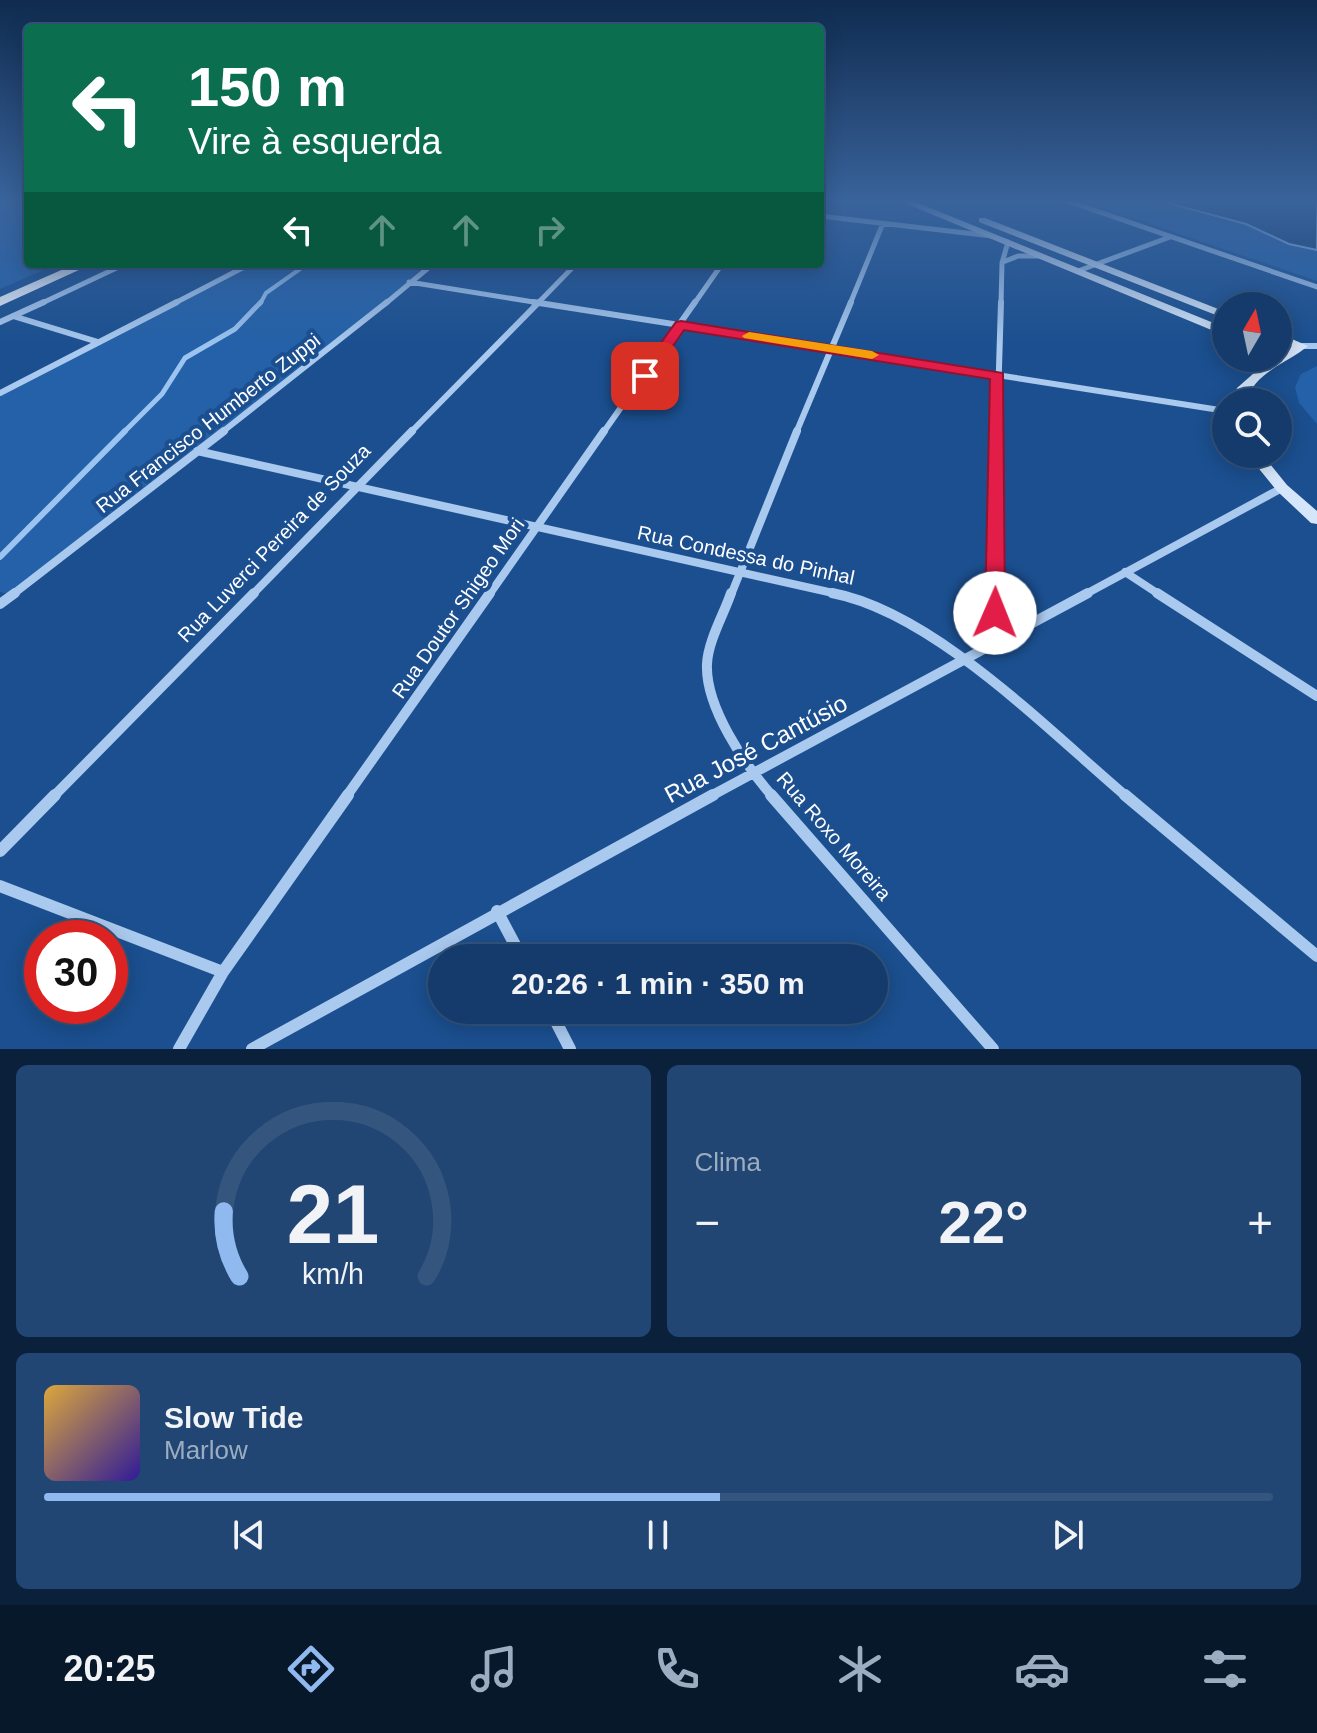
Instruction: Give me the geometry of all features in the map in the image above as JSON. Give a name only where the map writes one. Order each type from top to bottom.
[{"type":"main road","points":[[1022,248],[1212,326]]},
{"type":"main road","points":[[1053,248],[1212,310]]},
{"type":"main road","points":[[0,302],[77,268]]},
{"type":"main road","points":[[1292,342],[1302,346]]},
{"type":"main road","points":[[1292,350],[1302,346]]},
{"type":"main road","points":[[1245,388],[1262,372]]},
{"type":"main road","points":[[1266,468],[1282,488],[1317,519]]},
{"type":"street","name":"Rua Roxo Moreira","points":[[873,248],[738,574],[707,661],[708,693],[753,774],[993,1049]]},
{"type":"street","points":[[995,643],[998,376],[1002,263],[1006,248]]},
{"type":"street","points":[[1078,271],[1141,248]]},
{"type":"street","points":[[1202,248],[1317,287]]},
{"type":"street","points":[[1002,263],[1018,256],[1042,256]]},
{"type":"street","points":[[0,322],[116,268]]},
{"type":"street","points":[[0,393],[242,268]]},
{"type":"street","name":"Rua Francisco Humberto Zuppi","points":[[0,604],[322,355],[428,268]]},
{"type":"street","name":"Rua Luverci Pereira de Souza","points":[[0,851],[354,486],[572,268]]},
{"type":"street","name":"Rua Doutor Shigeo Mori","points":[[179,1049],[223,972],[719,268]]},
{"type":"street","points":[[409,282],[1212,409]]},
{"type":"street","points":[[13,316],[98,342]]},
{"type":"street","points":[[1302,346],[1317,346]]},
{"type":"street","name":"Rua Condessa do Pinhal","points":[[197,451],[738,574],[865,599],[916,626],[964,660],[1317,956]]},
{"type":"street","name":"Rua José Cantúsio","points":[[252,1049],[497,911],[1282,488]]},
{"type":"street","points":[[1125,572],[1317,696]]},
{"type":"street","points":[[0,886],[223,972]]},
{"type":"street","points":[[497,911],[515,944]]},
{"type":"street","points":[[557,1024],[570,1049]]},
{"type":"shaded area","points":[[0,248],[24,248],[24,268],[48,268],[0,289]]},
{"type":"shaded area","points":[[1221,248],[1317,248],[1317,281]]},
{"type":"shaded area","points":[[242,268],[428,268],[13,595],[0,592],[0,393]]},
{"type":"shaded area","points":[[1317,366],[1317,424],[1299,403],[1295,387],[1301,374]]},
{"type":"waterway","points":[[260,304],[266,293],[301,268]]},
{"type":"waterway","points":[[125,431],[162,394],[185,358],[235,329],[261,302]]},
{"type":"waterway","points":[[0,557],[125,431]]},
{"type":"slow traffic","points":[[749,336],[872,355]]},
{"type":"route","points":[[645,376],[681,325],[998,376],[995,613]]}]
